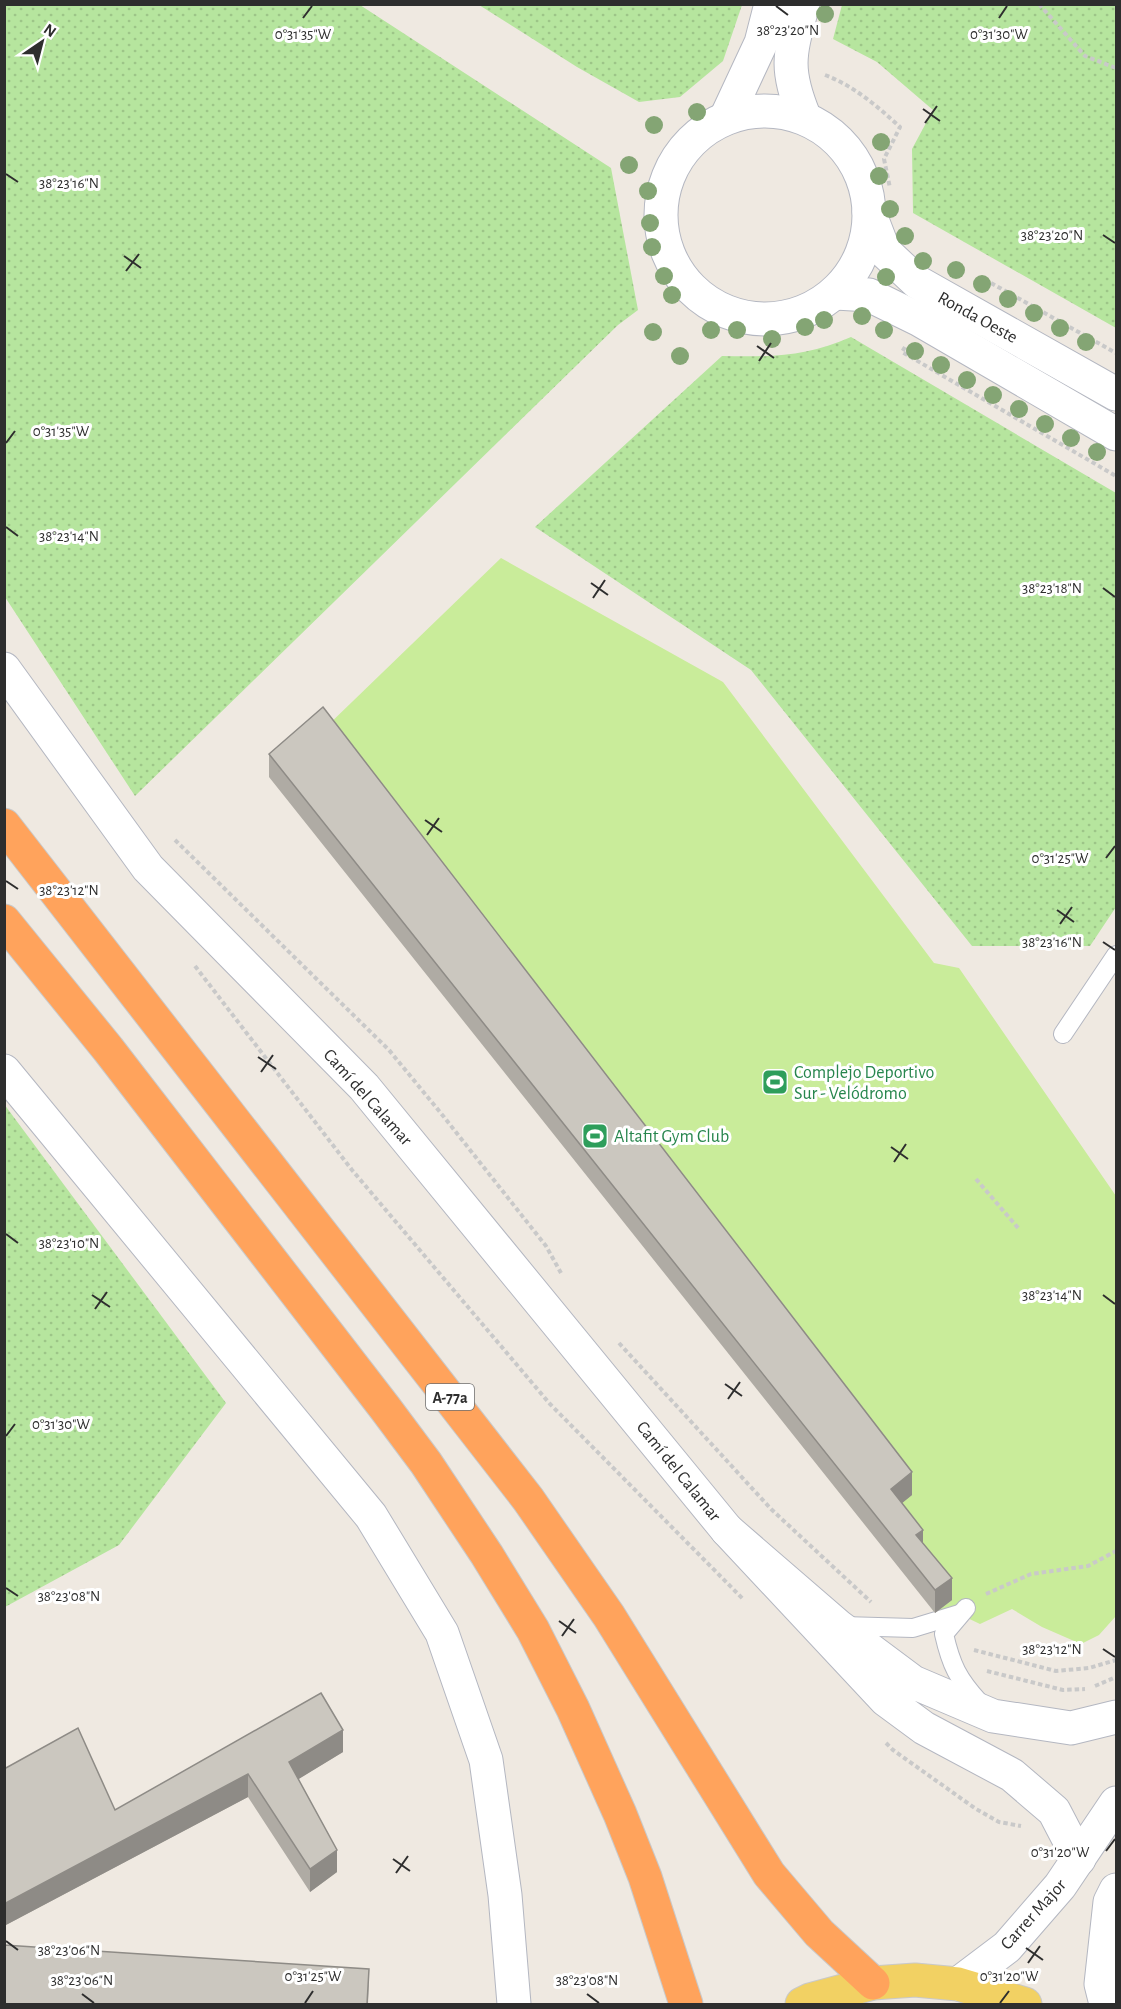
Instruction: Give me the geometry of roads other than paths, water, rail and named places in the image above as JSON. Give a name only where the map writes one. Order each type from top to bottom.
[{"type":"highway","name":"A-77a","points":[[4,825],[528,1499],[609,1616],[769,1874],[819,1933],[873,1983]]},
{"type":"highway","points":[[4,921],[108,1049],[426,1462],[487,1555],[533,1630],[573,1709],[620,1814],[645,1877],[686,2004]]},
{"type":"main road","points":[[802,2004],[873,1983],[915,1980],[958,1984],[1025,2004]]},
{"type":"street","points":[[726,118],[759,48],[771,4]]},
{"type":"street","points":[[803,4],[791,50],[790,64],[794,92],[804,116]]},
{"type":"street","name":"Ronda Oeste","points":[[880,202],[862,254],[836,293],[792,317],[745,319],[700,299],[676,273],[662,240],[662,190],[676,159],[698,135],[726,118],[782,113],[804,116],[830,130],[849,150],[880,202],[884,251],[916,282],[1116,394]]},
{"type":"street","name":"Ronda Oeste","points":[[836,293],[869,295],[910,315],[1116,434]]},
{"type":"street","name":"Camí del Calamar","points":[[4,669],[148,867],[364,1088],[728,1530]]},
{"type":"street","points":[[4,1071],[371,1516],[442,1633],[486,1760],[505,1895],[514,2004]]},
{"type":"street","points":[[728,1530],[838,1626],[913,1682],[993,1716],[1071,1728],[1116,1717]]},
{"type":"street","points":[[728,1530],[886,1700],[924,1728],[1012,1775],[1054,1811],[1079,1859]]},
{"type":"street","name":"Carrer Major","points":[[958,1984],[1006,1947],[1060,1886],[1116,1803]]},
{"type":"street","points":[[1106,2004],[1101,1984],[1110,1902],[1116,1890]]},
{"type":"lane","points":[[1063,1034],[1116,955]]},
{"type":"lane","points":[[838,1626],[914,1628],[963,1611],[944,1634],[949,1658],[963,1685],[993,1716]]},
{"type":"place","name":"Complejo Deportivo Sur - Velódromo","points":[[775,1082]]},
{"type":"place","name":"Altafit Gym Club","points":[[595,1136]]}]
